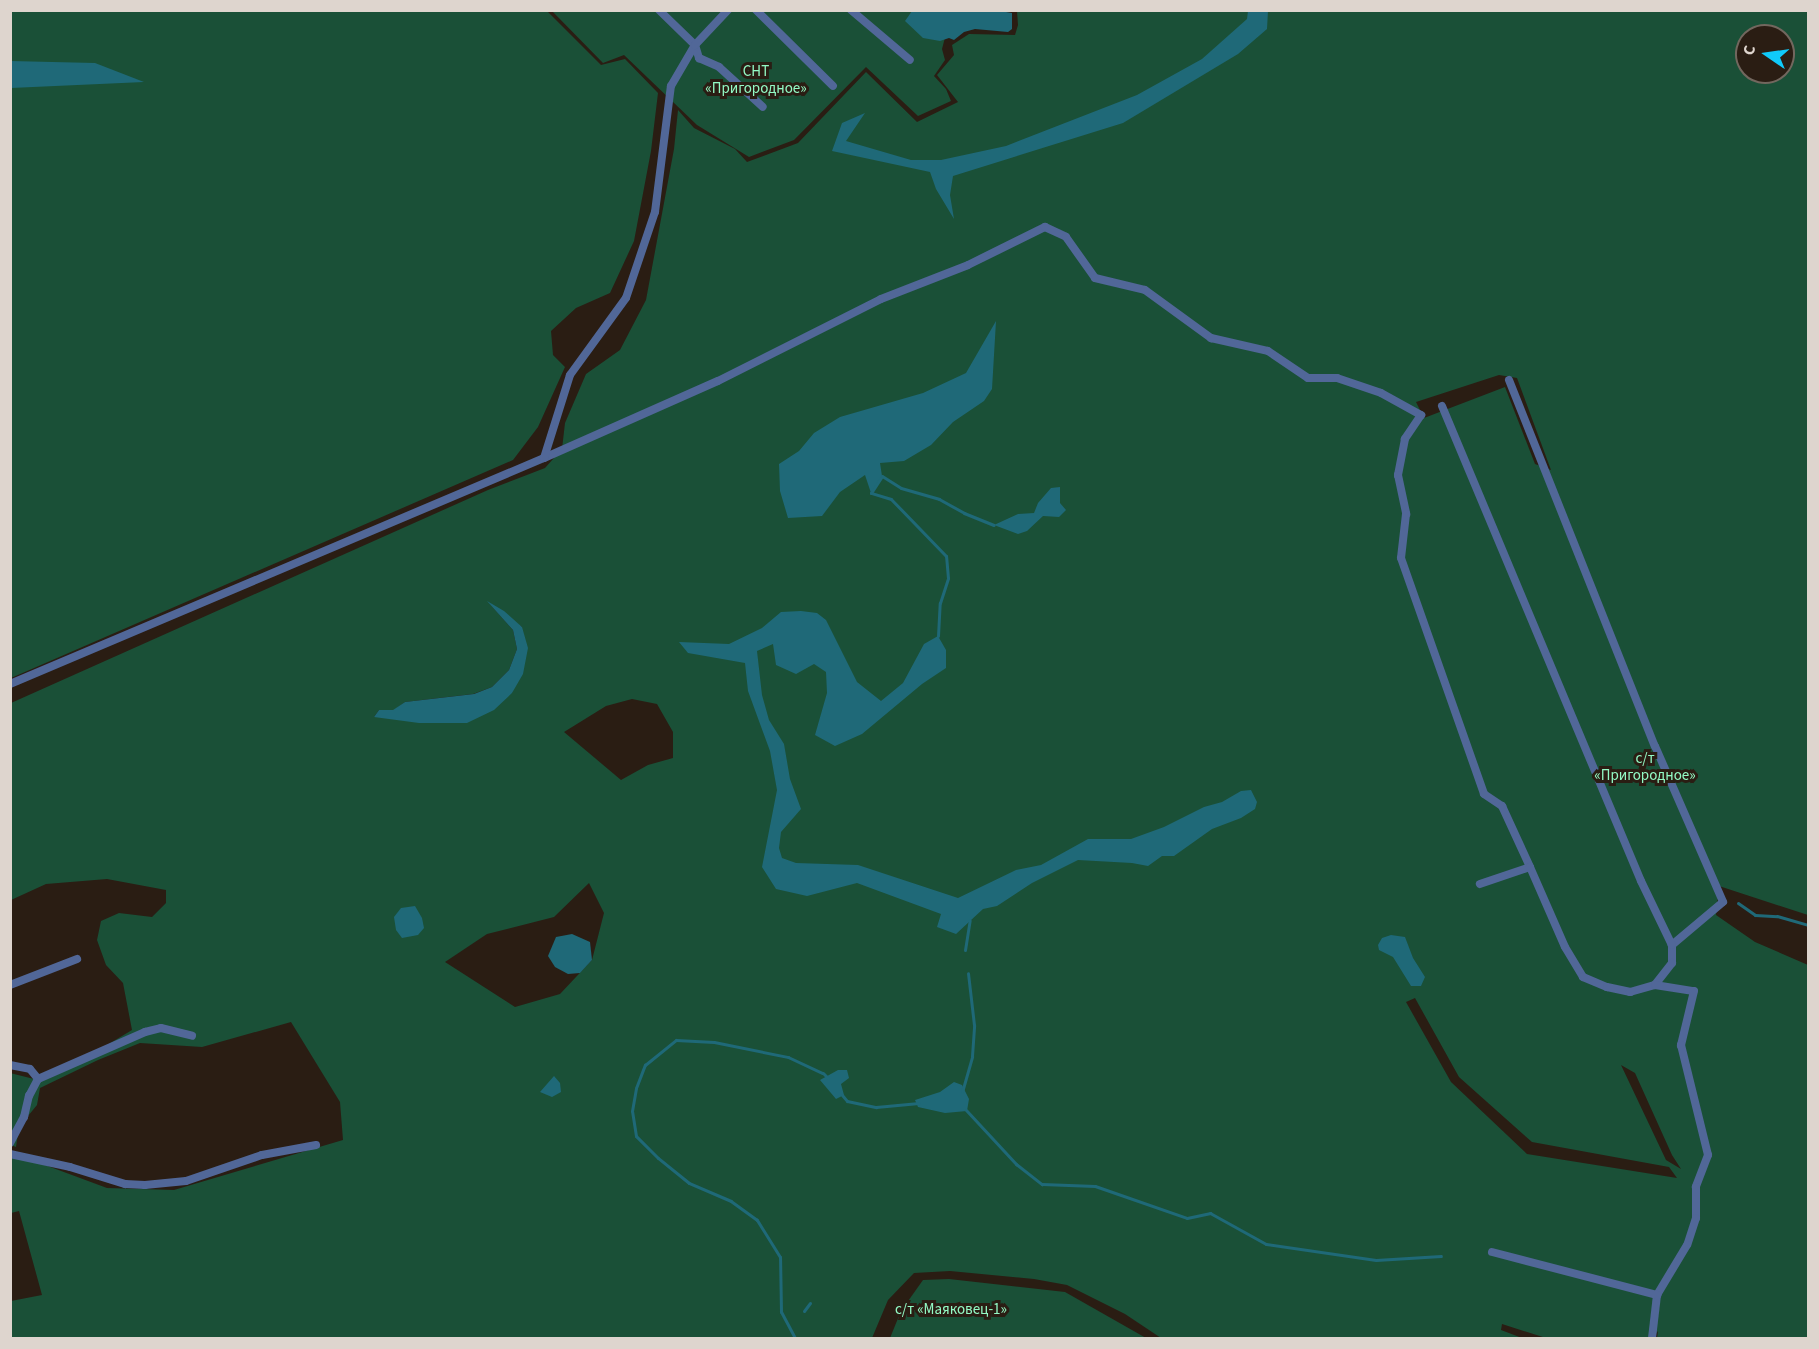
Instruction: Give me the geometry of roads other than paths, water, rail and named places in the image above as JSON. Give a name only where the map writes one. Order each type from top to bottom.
[{"type":"street","points":[[659,10],[695,45],[699,58],[719,67],[763,107]]},
{"type":"street","points":[[544,458],[570,375],[626,298],[655,212],[671,86],[695,45],[728,10]]},
{"type":"street","points":[[756,10],[833,86]]},
{"type":"street","points":[[851,10],[910,60]]},
{"type":"street","points":[[10,684],[544,458],[718,381],[881,299],[968,265],[1045,227],[1066,237],[1095,278],[1145,290],[1211,338],[1268,351],[1308,378],[1337,378],[1381,393],[1421,415],[1405,439],[1398,475],[1406,514],[1401,558],[1484,794],[1502,806],[1565,947],[1583,977],[1607,987],[1630,992],[1655,985],[1694,991],[1681,1045],[1708,1155],[1695,1187],[1696,1218],[1687,1245],[1657,1295],[1652,1338]]},
{"type":"street","points":[[1509,380],[1655,746],[1723,902],[1672,945]]},
{"type":"street","points":[[1442,406],[1641,881],[1672,945],[1672,963],[1655,985]]},
{"type":"street","points":[[1480,884],[1530,867]]},
{"type":"street","points":[[10,985],[77,959]]},
{"type":"street","points":[[10,1143],[24,1117],[29,1096],[38,1079],[145,1032],[161,1028],[192,1036]]},
{"type":"street","points":[[10,1065],[30,1069],[38,1079]]},
{"type":"street","points":[[10,1154],[70,1167],[125,1184],[145,1185],[186,1181],[262,1155],[316,1145]]},
{"type":"street","points":[[1492,1252],[1657,1295]]},
{"type":"water","points":[[994,10],[1012,13],[1012,29],[1008,32],[975,29],[964,32],[954,40],[949,38],[940,41],[923,38],[905,21],[912,11]]},
{"type":"water","points":[[1248,11],[1268,11],[1267,29],[1238,54],[1123,123],[953,176],[950,195],[954,219],[936,189],[930,172],[832,151],[842,123],[865,113],[846,141],[911,160],[941,160],[1006,146],[1137,95],[1202,59],[1247,19]]},
{"type":"water","points":[[10,61],[95,63],[144,82],[11,88]]},
{"type":"water","points":[[996,321],[992,389],[984,401],[953,422],[931,445],[904,461],[880,463],[882,476],[871,493],[865,475],[840,492],[822,516],[788,518],[780,491],[779,464],[799,451],[814,433],[840,417],[923,393],[966,373]]},
{"type":"water","points":[[1060,487],[1060,503],[1066,510],[1059,517],[1043,516],[1027,531],[1018,534],[994,525],[1018,514],[1034,513],[1038,503],[1051,488]]},
{"type":"water","points":[[487,601],[504,611],[522,627],[528,648],[523,674],[512,693],[494,710],[467,723],[419,723],[374,717],[379,710],[393,710],[405,702],[474,694],[492,687],[509,670],[517,649],[513,630]]},
{"type":"water","points":[[781,612],[817,613],[826,620],[857,682],[881,701],[903,683],[924,644],[938,636],[946,650],[946,668],[922,684],[862,734],[835,746],[815,735],[827,693],[826,672],[814,664],[796,674],[776,665],[773,644],[757,651],[762,695],[769,720],[784,744],[790,779],[801,809],[781,832],[779,848],[782,858],[796,863],[858,865],[958,898],[1016,870],[1041,865],[1088,839],[1131,839],[1164,827],[1204,807],[1222,802],[1241,791],[1251,790],[1257,802],[1255,809],[1241,818],[1212,829],[1174,856],[1162,856],[1148,866],[1078,860],[1032,883],[997,906],[983,909],[956,934],[937,927],[941,914],[857,883],[807,896],[776,889],[762,867],[777,790],[770,751],[748,691],[745,663],[688,653],[679,642],[729,644],[762,628]]},
{"type":"water","points":[[415,906],[422,918],[424,928],[418,935],[402,938],[396,930],[394,917],[401,908]]},
{"type":"water","points":[[572,934],[590,942],[592,960],[580,973],[568,974],[555,967],[548,956],[556,937]]},
{"type":"water","points":[[1391,935],[1405,937],[1413,958],[1425,977],[1421,986],[1411,986],[1393,957],[1379,950],[1378,945],[1382,938]]},
{"type":"water","points":[[838,1070],[847,1070],[849,1078],[841,1084],[844,1095],[836,1099],[820,1080]]},
{"type":"water","points":[[554,1076],[560,1083],[561,1092],[552,1097],[540,1092]]},
{"type":"water","points":[[954,1082],[962,1085],[969,1099],[967,1111],[945,1113],[918,1107],[915,1100],[940,1092]]},
{"type":"waterway","points":[[938,636],[940,603],[948,578],[946,556],[891,499],[871,493],[882,476],[901,488],[939,499],[964,513],[994,525]]},
{"type":"waterway","points":[[1738,903],[1755,915],[1777,916],[1808,925]]},
{"type":"waterway","points":[[965,950],[970,920]]},
{"type":"waterway","points":[[962,1092],[972,1056],[974,1025],[968,973]]},
{"type":"waterway","points":[[795,1338],[781,1312],[780,1257],[757,1220],[731,1201],[689,1183],[658,1158],[636,1136],[632,1111],[636,1088],[645,1065],[676,1040],[714,1042],[788,1057],[823,1073],[828,1078]]},
{"type":"waterway","points":[[842,1095],[847,1101],[876,1107],[919,1103]]},
{"type":"waterway","points":[[966,1110],[1016,1164],[1042,1184],[1095,1186],[1187,1218],[1210,1213],[1266,1244],[1376,1260],[1441,1256]]},
{"type":"waterway","points":[[804,1311],[810,1303]]},
{"type":"park label","name":"СНТ «Пригородное»","points":[[756,80]]},
{"type":"park label","name":"с/т «Пригородное»","points":[[1645,766]]},
{"type":"park label","name":"с/т «Маяковец-1»","points":[[951,1310]]}]
